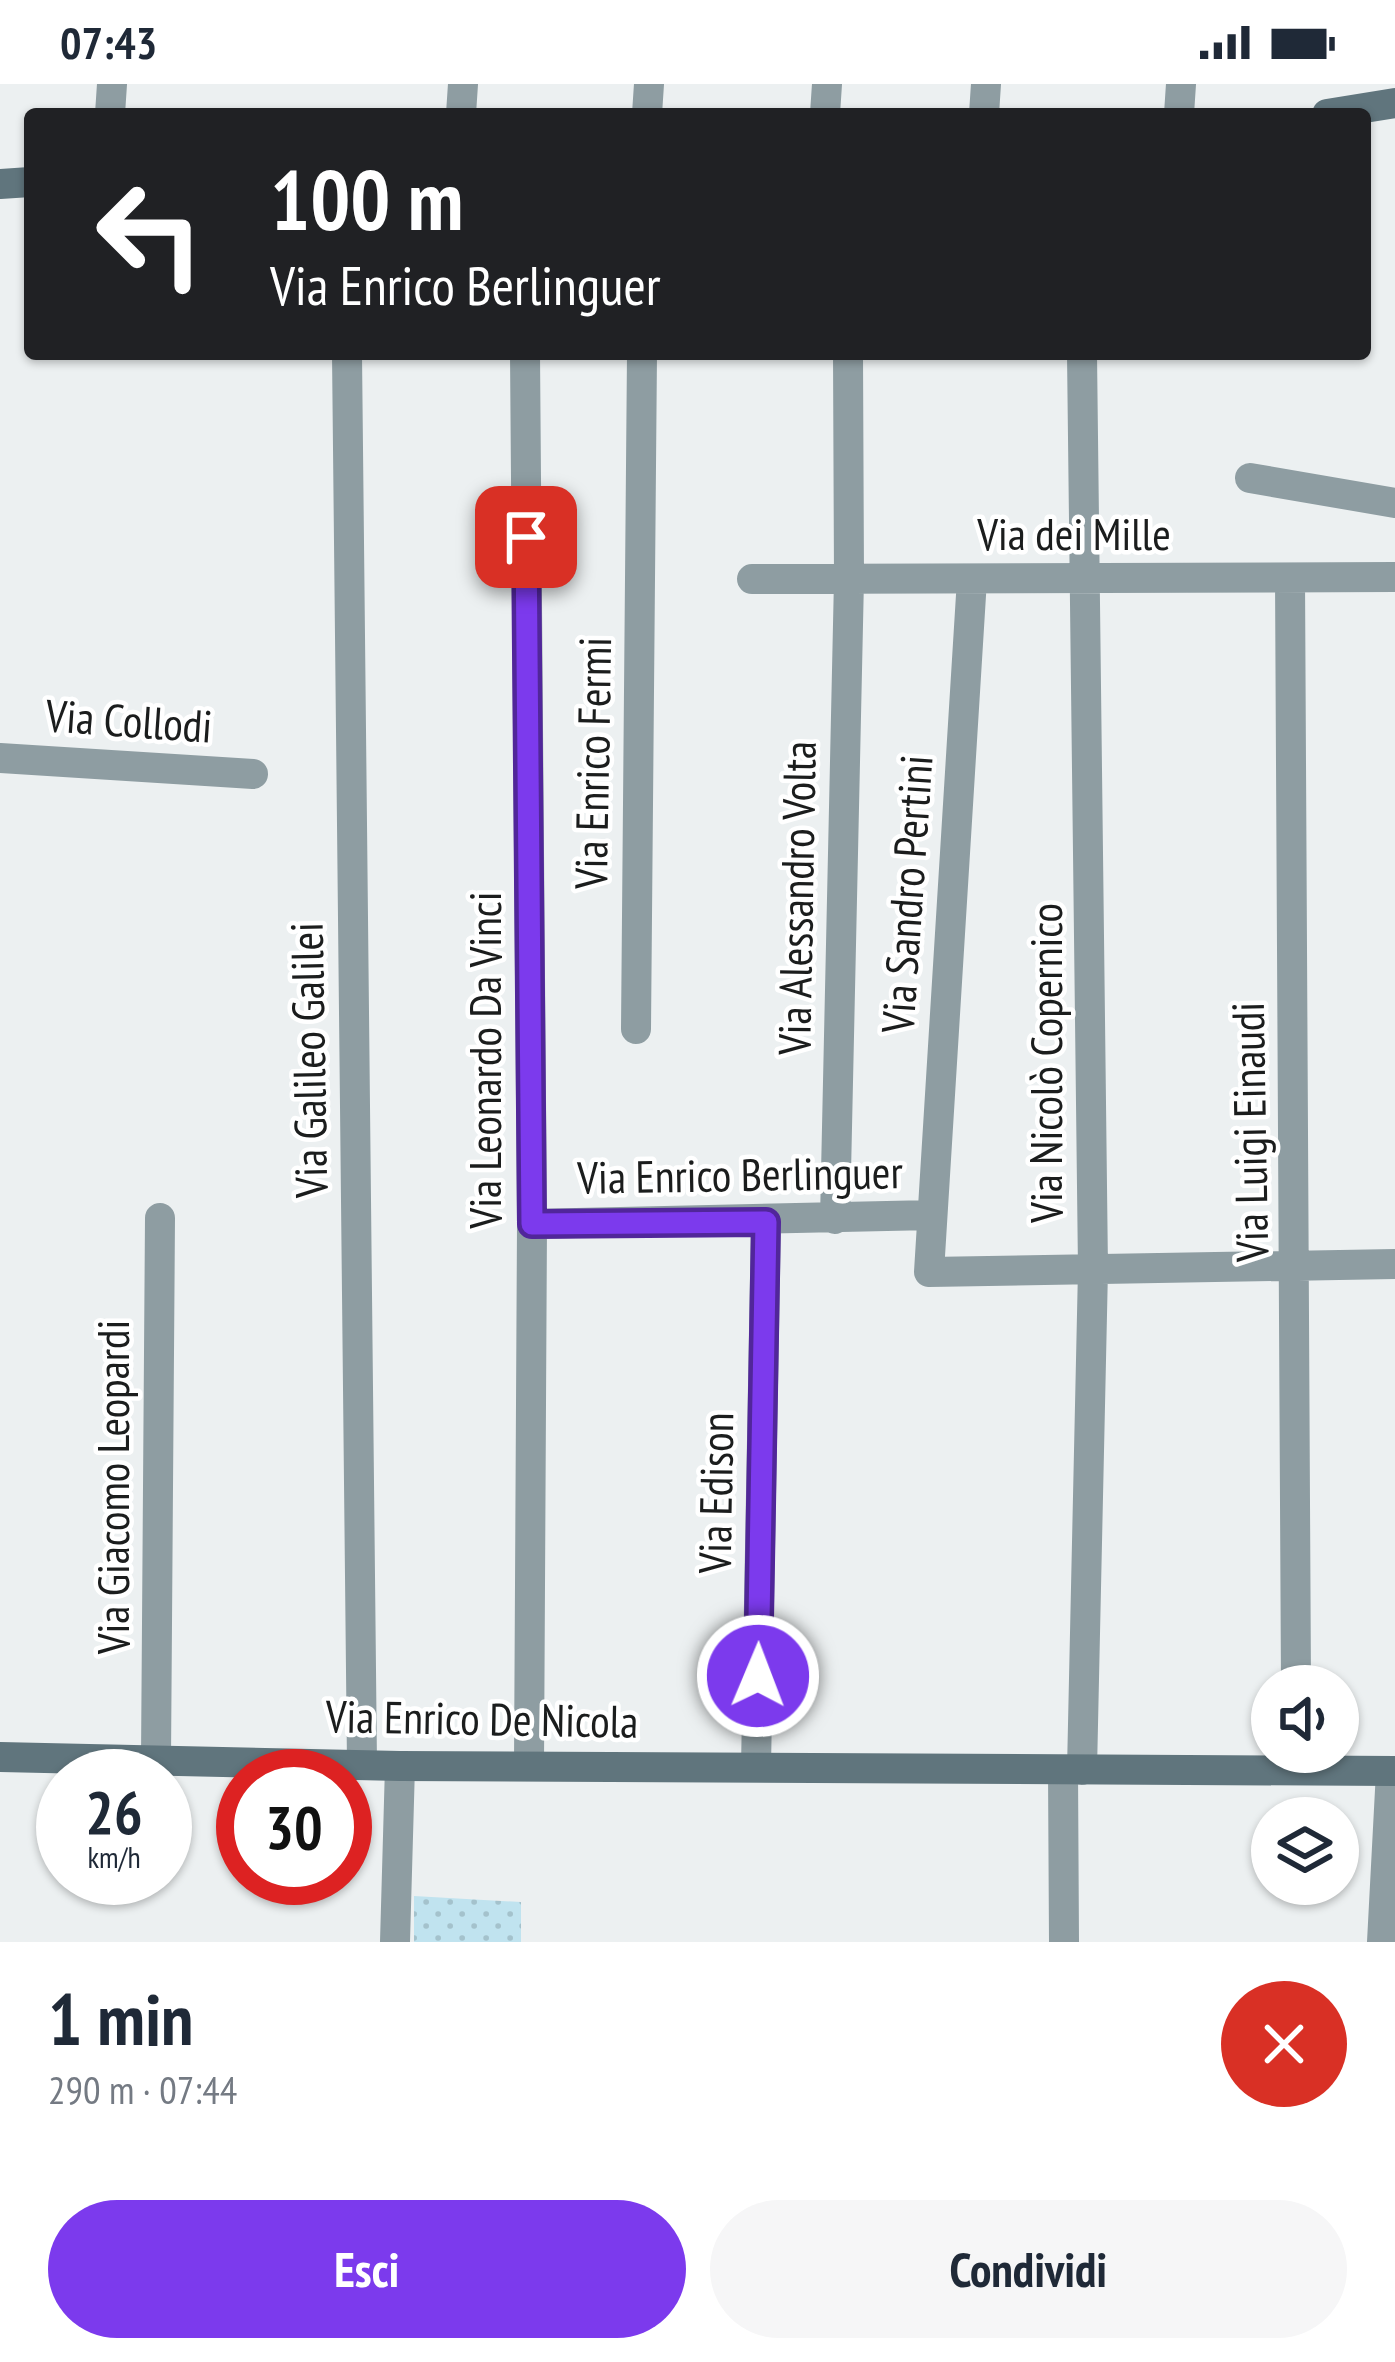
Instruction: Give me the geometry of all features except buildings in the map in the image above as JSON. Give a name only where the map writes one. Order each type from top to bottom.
[{"type":"street","points":[[1364,108],[1395,103]]},
{"type":"street","name":"Via Galileo Galilei","points":[[346,360],[362,1749]]},
{"type":"street","name":"Via Leonardo Da Vinci","points":[[525,360],[532,1224],[529,1765]]},
{"type":"street","name":"Via Enrico Fermi","points":[[636,1028],[642,360]]},
{"type":"street","name":"Via Alessandro Volta","points":[[835,1219],[849,579],[848,360]]},
{"type":"street","name":"Via Nicolò Copernico","points":[[1064,1942],[1093,1269],[1082,360]]},
{"type":"street","points":[[1250,478],[1395,502]]},
{"type":"street","name":"Via dei Mille","points":[[752,579],[1395,577]]},
{"type":"street","name":"Via Luigi Einaudi","points":[[1290,578],[1296,1665]]},
{"type":"street","name":"Via Sandro Pertini","points":[[932,1216],[972,579]]},
{"type":"street","name":"Via Collodi","points":[[0,758],[253,774]]},
{"type":"street","name":"Via Enrico Berlinguer","points":[[532,1224],[932,1216],[929,1272],[1395,1264]]},
{"type":"street","name":"Via Giacomo Leopardi","points":[[156,1749],[160,1218]]},
{"type":"street","name":"Via Edison","points":[[756,1767],[766,1222]]},
{"type":"street","name":"Via Enrico De Nicola","points":[[0,1757],[36,1757]]},
{"type":"street","name":"Via Enrico De Nicola","points":[[372,1765],[1072,1771],[1251,1763]]},
{"type":"street","points":[[395,1942],[400,1766]]},
{"type":"street","name":"Via Enrico De Nicola","points":[[1359,1767],[1393,1771]]},
{"type":"street","points":[[1382,1942],[1393,1771]]},
{"type":"shaded area","points":[[414,1896],[521,1902],[521,1942],[414,1942]]},
{"type":"route","points":[[526,537],[532,1224],[766,1222],[758,1676]]}]
